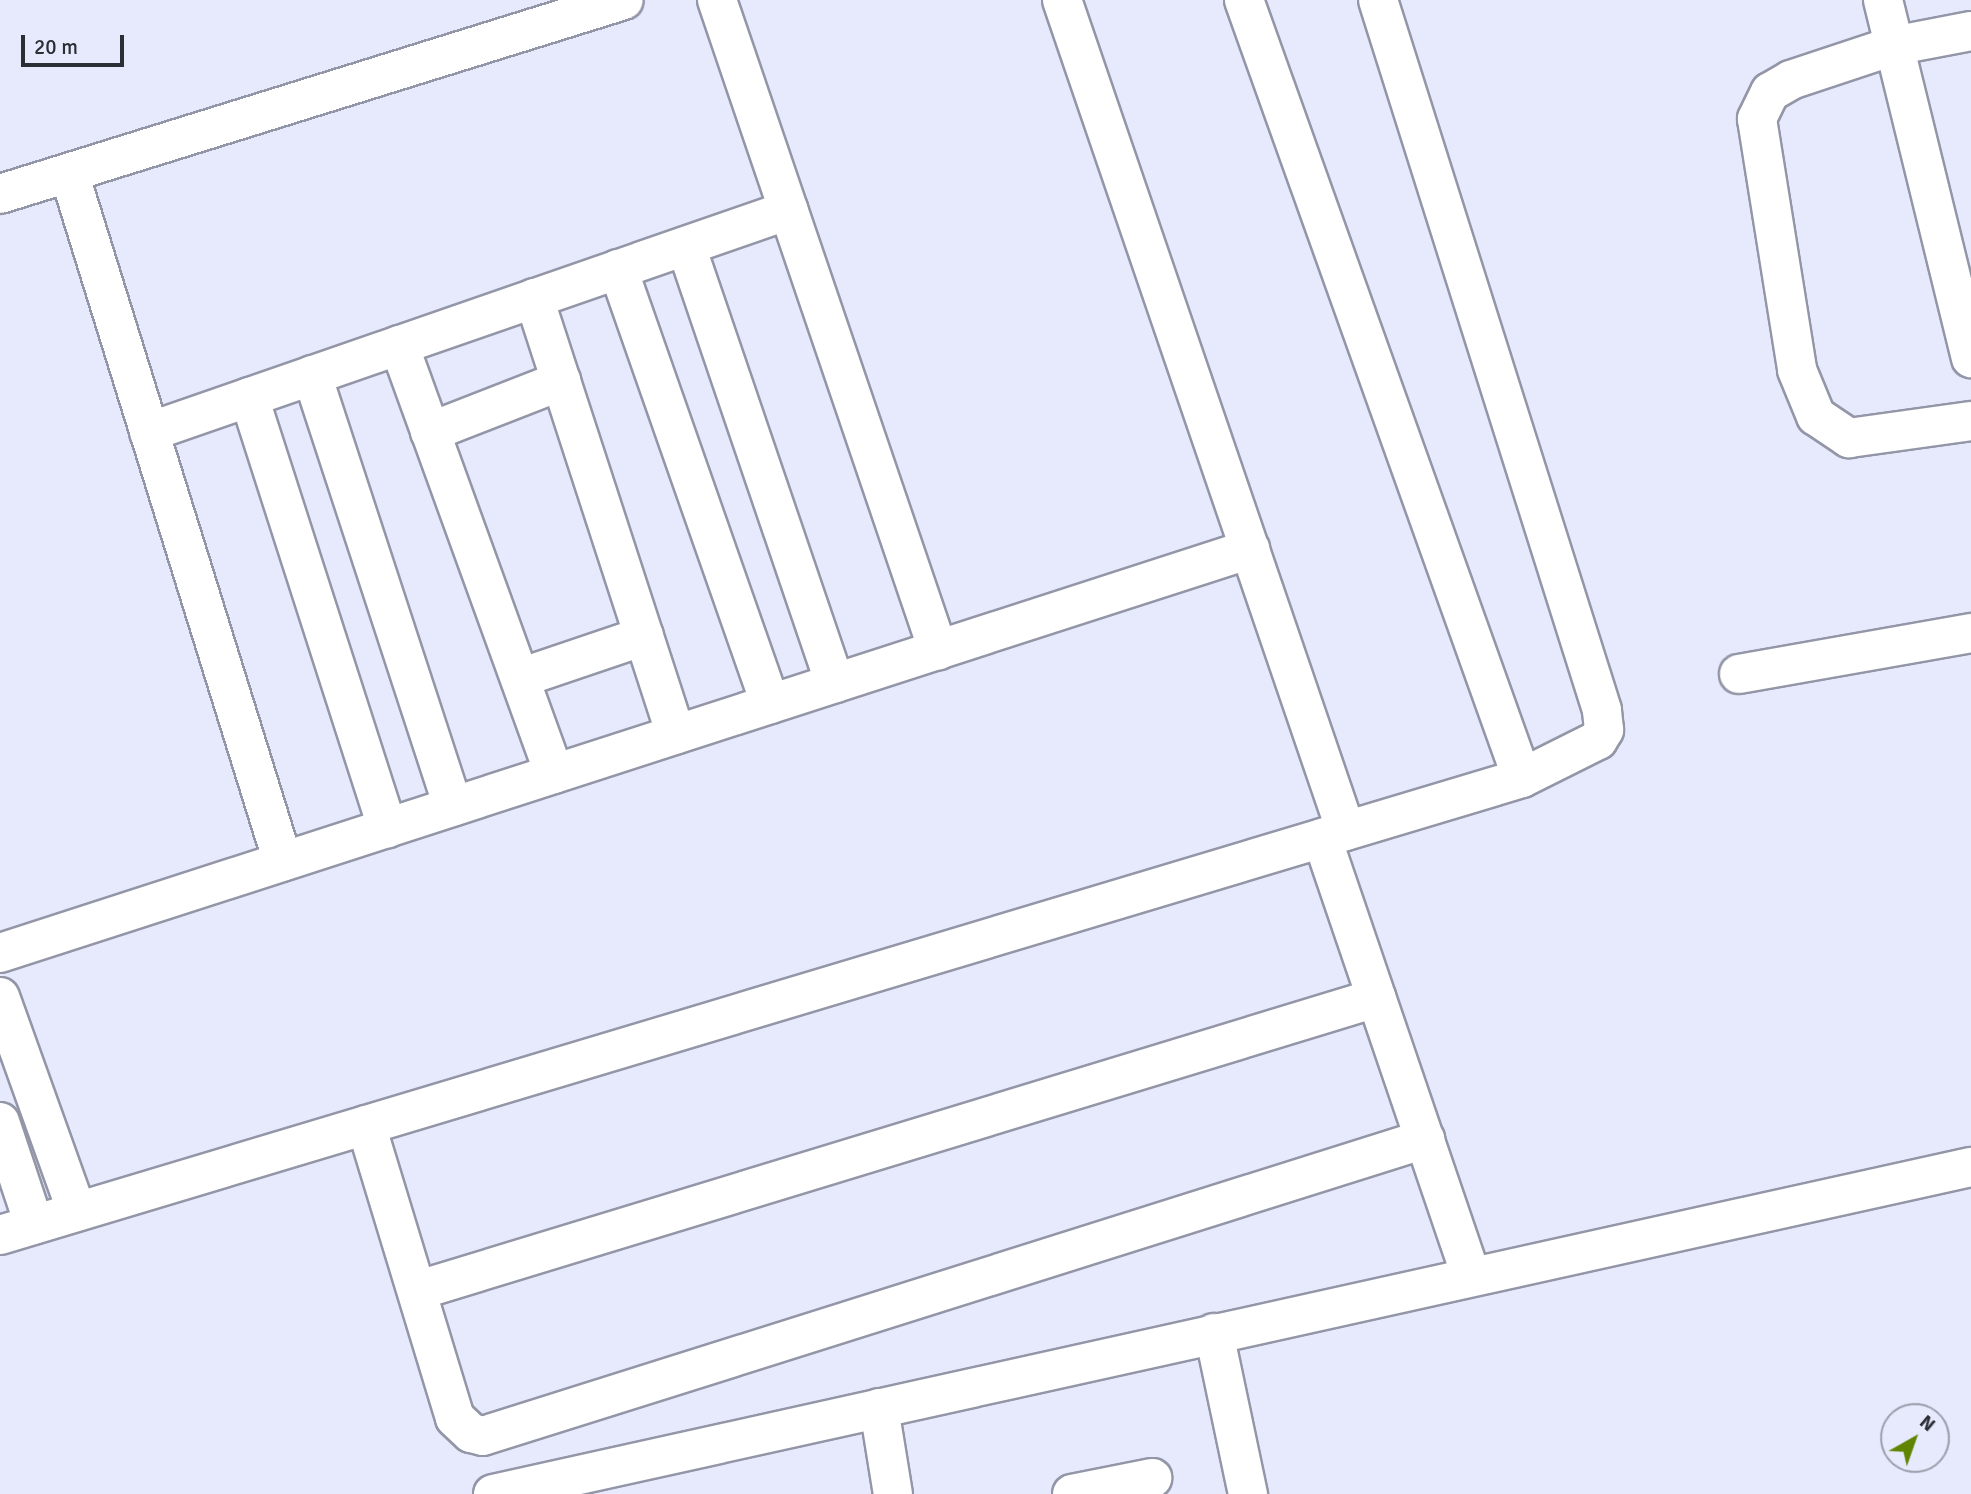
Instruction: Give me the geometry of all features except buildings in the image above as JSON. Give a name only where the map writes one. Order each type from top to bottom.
[{"type":"street","points":[[0,194],[624,0]]},
{"type":"street","points":[[717,0],[938,650]]},
{"type":"street","points":[[1062,0],[1250,549],[1334,835],[1377,998],[1471,1275]]},
{"type":"street","points":[[1244,0],[1522,778]]},
{"type":"street","points":[[0,1122],[17,1229],[1522,778],[1588,749],[1604,730],[1602,710],[1378,0]]},
{"type":"street","points":[[1883,0],[1971,358]]},
{"type":"street","points":[[1971,31],[1893,46],[1791,80],[1770,92],[1758,119],[1797,370],[1816,416],[1849,438],[1971,421]]},
{"type":"street","points":[[69,173],[283,862]]},
{"type":"street","points":[[149,432],[789,210]]},
{"type":"street","points":[[685,246],[835,683]]},
{"type":"street","points":[[618,269],[770,704]]},
{"type":"street","points":[[534,298],[676,735]]},
{"type":"street","points":[[399,345],[554,774]]},
{"type":"street","points":[[312,375],[453,807]]},
{"type":"street","points":[[430,432],[561,382]]},
{"type":"street","points":[[249,397],[387,828]]},
{"type":"street","points":[[0,953],[1250,549]]},
{"type":"street","points":[[1739,674],[1971,633]]},
{"type":"street","points":[[520,678],[644,636]]},
{"type":"street","points":[[0,997],[77,1212]]},
{"type":"street","points":[[419,1290],[1377,998]]},
{"type":"street","points":[[366,1125],[419,1290],[455,1418],[471,1433],[483,1436],[1425,1139]]},
{"type":"street","points":[[493,1494],[1471,1275],[1971,1167]]},
{"type":"street","points":[[1214,1333],[1248,1494]]},
{"type":"street","points":[[879,1408],[893,1494]]},
{"type":"street","points":[[1072,1494],[1152,1478]]}]
